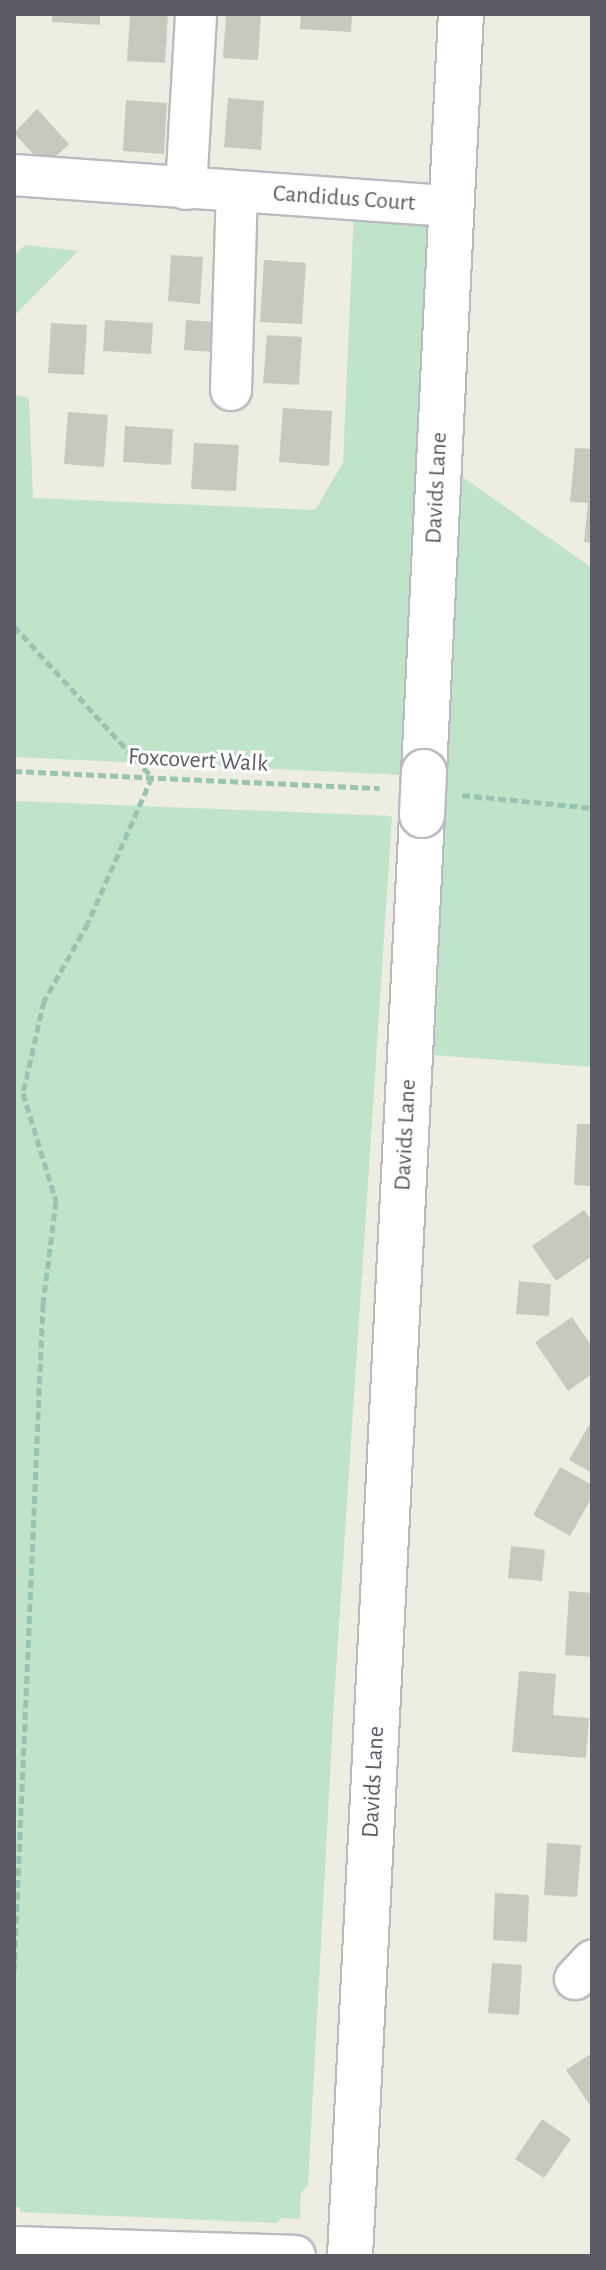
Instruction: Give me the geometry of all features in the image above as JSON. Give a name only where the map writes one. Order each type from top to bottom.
[{"type":"street","points":[[186,189],[196,14]]},
{"type":"street","name":"Davids Lane","points":[[350,2256],[433,793],[450,206],[461,14]]},
{"type":"street","name":"Candidus Court","points":[[14,175],[450,206]]},
{"type":"street","name":"Candidus Court","points":[[231,390],[237,192]]},
{"type":"street","points":[[14,2247],[295,2256]]},
{"type":"path","points":[[14,626],[152,777],[88,923],[44,1001],[23,1093],[56,1201],[43,1304],[14,1973]]},
{"type":"path","name":"Foxcovert Walk","points":[[14,771],[380,788]]},
{"type":"path","points":[[433,793],[592,808]]},
{"type":"green space","points":[[354,211],[431,215],[403,775],[14,757],[14,395],[29,398],[33,498],[315,510],[343,463]]},
{"type":"green space","points":[[25,245],[78,251],[14,316],[14,256]]},
{"type":"green space","points":[[461,476],[592,568],[592,1067],[434,1055]]},
{"type":"green space","points":[[14,801],[392,816],[334,1701],[308,2185],[301,2193],[300,2219],[281,2218],[277,2223],[20,2212],[20,2207],[14,2206]]},
{"type":"building","points":[[52,14],[100,14],[100,25],[52,22]]},
{"type":"building","points":[[130,14],[168,14],[165,63],[127,61]]},
{"type":"building","points":[[226,14],[261,14],[258,60],[223,58]]},
{"type":"building","points":[[301,14],[352,14],[351,32],[300,29]]},
{"type":"building","points":[[228,98],[264,101],[261,150],[224,147]]},
{"type":"building","points":[[126,100],[167,103],[164,154],[123,151]]},
{"type":"building","points":[[37,109],[69,144],[45,167],[14,133]]},
{"type":"building","points":[[171,255],[203,257],[200,304],[168,301]]},
{"type":"building","points":[[264,260],[306,263],[302,324],[260,322]]},
{"type":"building","points":[[105,320],[153,323],[151,354],[103,351]]},
{"type":"building","points":[[186,320],[215,322],[212,352],[184,350]]},
{"type":"building","points":[[51,323],[87,325],[84,375],[48,373]]},
{"type":"building","points":[[267,335],[302,337],[299,385],[263,383]]},
{"type":"building","points":[[283,408],[332,411],[329,466],[279,462]]},
{"type":"building","points":[[68,412],[108,415],[104,467],[64,464]]},
{"type":"building","points":[[125,426],[173,429],[171,465],[123,462]]},
{"type":"building","points":[[194,443],[239,445],[236,491],[191,489]]},
{"type":"building","points":[[575,448],[592,449],[592,543],[584,542],[588,503],[570,502]]},
{"type":"building","points":[[577,1124],[592,1124],[592,1186],[574,1185]]},
{"type":"building","points":[[584,1210],[592,1221],[592,1256],[556,1281],[532,1246]]},
{"type":"building","points":[[519,1281],[551,1284],[549,1316],[516,1314]]},
{"type":"building","points":[[572,1317],[592,1347],[592,1374],[568,1391],[535,1342]]},
{"type":"building","points":[[592,1420],[592,1473],[569,1460]]},
{"type":"building","points":[[560,1467],[592,1485],[592,1497],[570,1536],[533,1515]]},
{"type":"building","points":[[511,1546],[545,1550],[542,1581],[508,1578]]},
{"type":"building","points":[[569,1591],[592,1593],[592,1657],[565,1655]]},
{"type":"building","points":[[519,1671],[556,1674],[553,1715],[589,1718],[586,1758],[512,1752]]},
{"type":"building","points":[[547,1843],[581,1845],[577,1897],[544,1895]]},
{"type":"building","points":[[495,1893],[529,1895],[527,1942],[493,1940]]},
{"type":"building","points":[[492,1963],[522,1965],[519,2015],[488,2013]]},
{"type":"building","points":[[592,2053],[592,2108],[566,2070]]},
{"type":"building","points":[[542,2119],[571,2139],[544,2178],[515,2159]]}]
